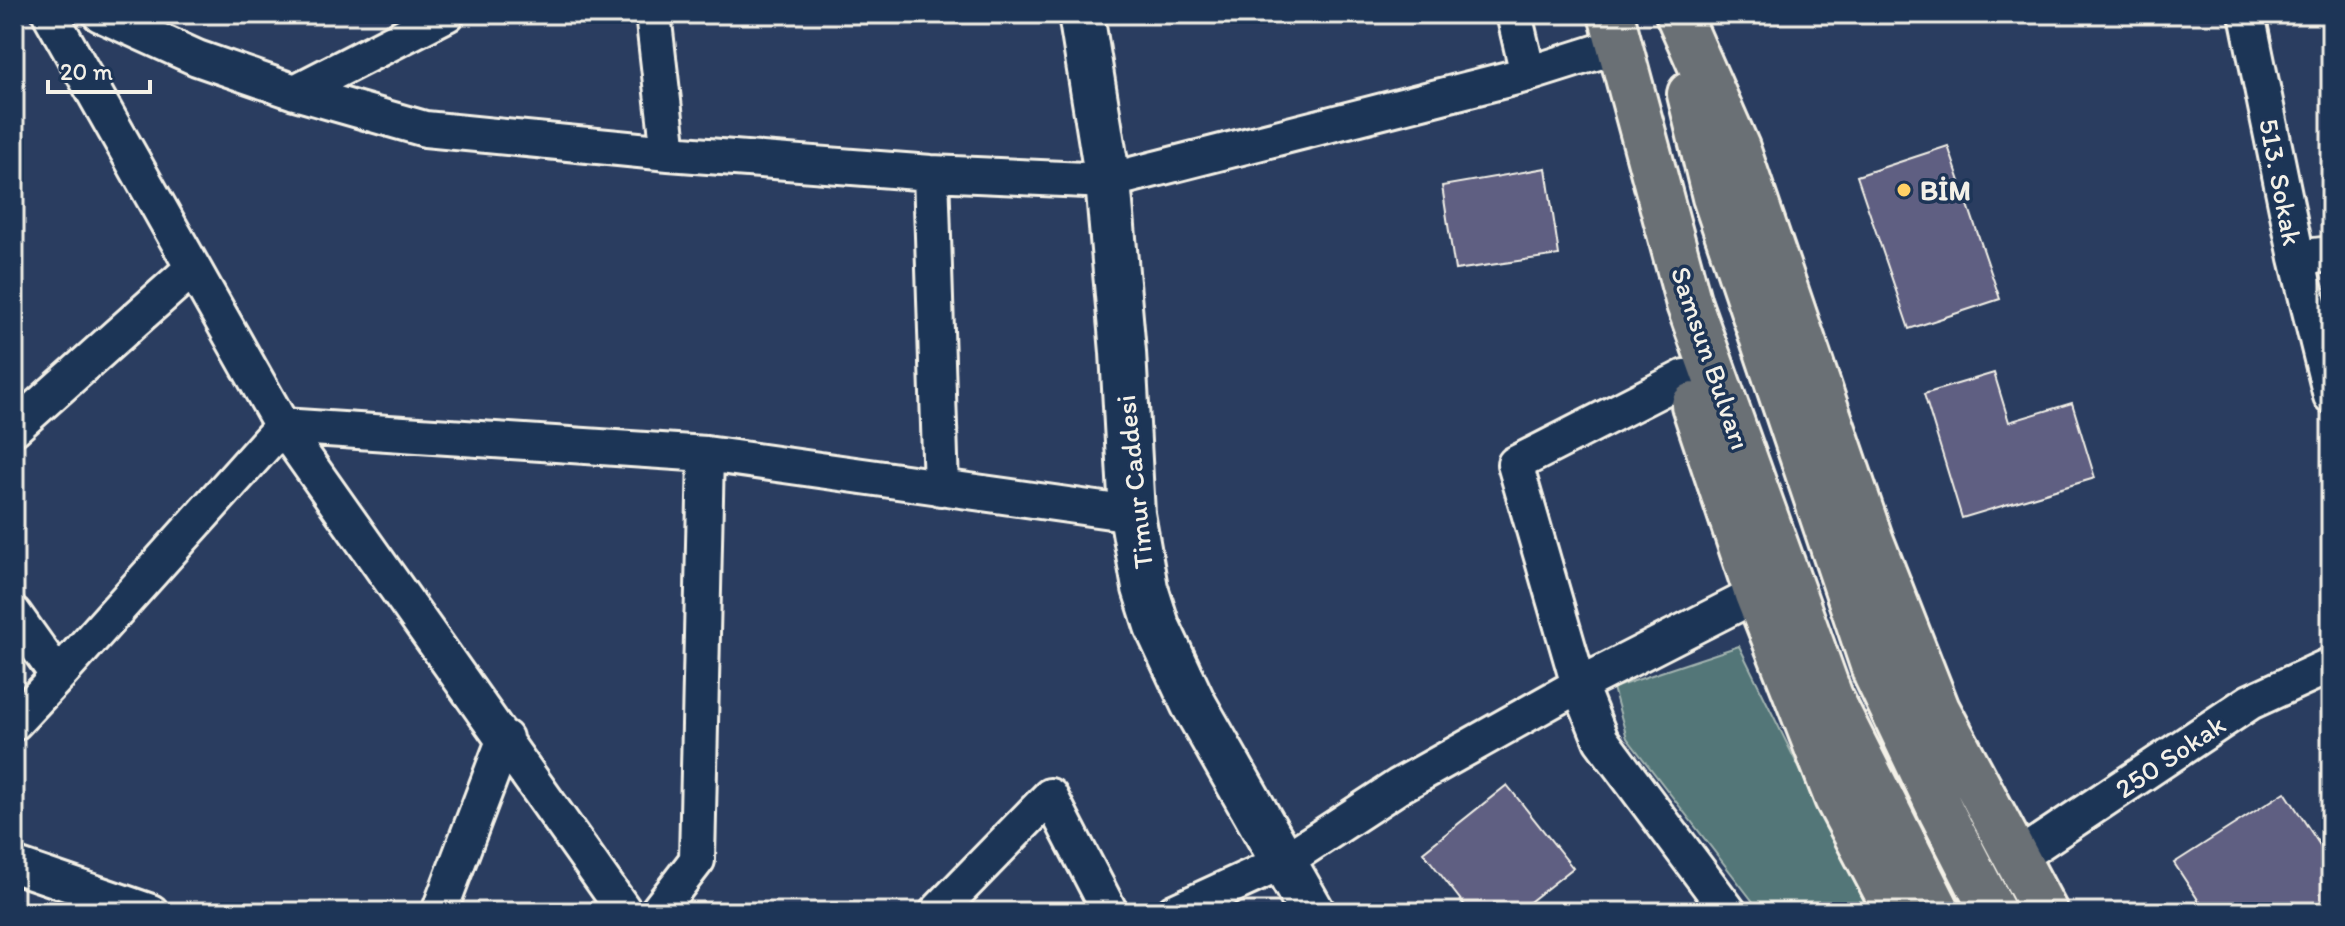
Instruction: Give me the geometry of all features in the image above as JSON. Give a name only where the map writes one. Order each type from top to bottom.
[{"type":"main road","points":[[1671,14],[1715,197],[1876,674],[1993,912]]},
{"type":"main road","points":[[1678,14],[1737,148],[1871,541],[1931,695],[2045,912]]},
{"type":"main road","points":[[1620,48],[1664,306],[1685,377],[1757,594],[1837,798],[1897,912]]},
{"type":"main road","name":"Samsun Bulvarı","points":[[1620,48],[1689,304],[1830,697],[1938,912]]},
{"type":"street","points":[[50,14],[282,426],[625,912]]},
{"type":"street","points":[[100,14],[197,58],[295,92],[425,129],[669,153],[931,173],[1108,181],[1620,48]]},
{"type":"street","points":[[295,92],[447,14]]},
{"type":"street","points":[[653,14],[669,153]]},
{"type":"street","name":"Timur Caddesi","points":[[1081,14],[1108,181],[1123,352],[1132,514],[1145,588],[1157,626],[1210,735],[1312,912]]},
{"type":"street","points":[[1514,14],[1528,74]]},
{"type":"street","name":"513. Sokak","points":[[2247,14],[2297,258],[2331,396]]},
{"type":"street","points":[[931,173],[941,488]]},
{"type":"street","points":[[2297,258],[2331,254]]},
{"type":"street","points":[[14,428],[193,268]]},
{"type":"street","points":[[1685,377],[1515,464],[1579,685],[1601,740],[1729,912]]},
{"type":"street","points":[[282,426],[706,454],[1132,514]]},
{"type":"street","points":[[14,723],[282,426]]},
{"type":"street","points":[[657,912],[697,860],[706,454]]},
{"type":"street","points":[[1174,912],[1283,862],[1399,786],[1579,685],[1757,594]]},
{"type":"street","points":[[14,614],[58,676]]},
{"type":"street","name":"250 Sokak","points":[[2015,859],[2250,702],[2331,665]]},
{"type":"street","points":[[439,912],[505,738]]},
{"type":"street","points":[[937,912],[1050,796],[1110,912]]},
{"type":"street","points":[[14,865],[151,912]]},
{"type":"green space","points":[[1739,646],[1870,912],[1761,912],[1627,738],[1613,688]]},
{"type":"building","points":[[1948,146],[2000,299],[1909,329],[1857,176]]},
{"type":"building","points":[[1546,168],[1559,255],[1455,270],[1442,186]]},
{"type":"building","points":[[1994,373],[2009,422],[2072,403],[2095,478],[1962,518],[1924,394]]},
{"type":"building","points":[[1507,785],[1573,868],[1517,912],[1470,912],[1423,852]]},
{"type":"building","points":[[2285,792],[2331,862],[2331,912],[2206,912],[2174,863]]},
{"type":"place","name":"BİM","points":[[1904,190]]}]
